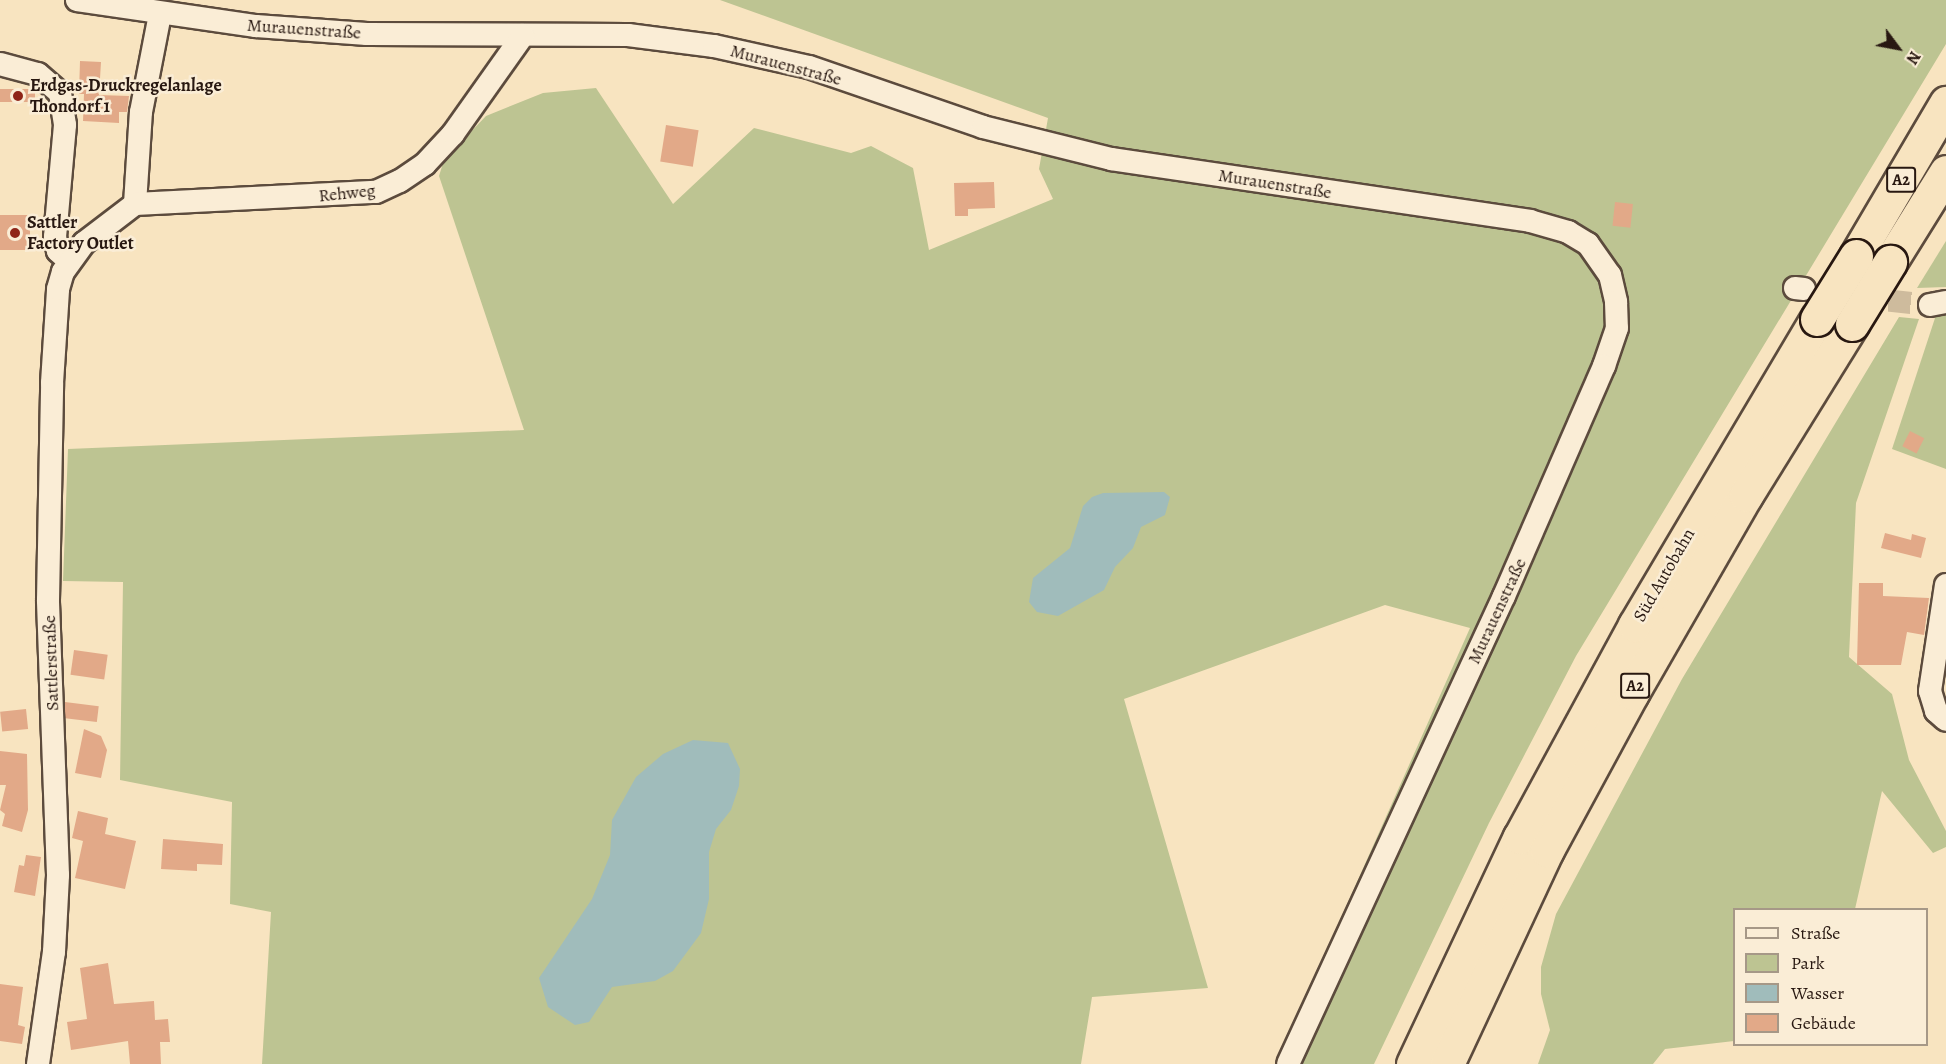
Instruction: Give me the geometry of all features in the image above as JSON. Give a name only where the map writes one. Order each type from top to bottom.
[{"type":"highway","name":"Süd Autobahn","points":[[1413,1064],[1520,837],[1629,635],[1946,103]]},
{"type":"highway","name":"Süd Autobahn","points":[[1447,1064],[1547,850],[1626,704],[1746,495],[1946,172]]},
{"type":"street","name":"Murauenstraße","points":[[77,0],[160,14],[367,33],[628,36],[714,46],[809,67],[973,123],[1111,159],[1530,221],[1568,232],[1595,253],[1610,275],[1616,302],[1617,328],[1604,366],[1504,596],[1288,1064]]},
{"type":"street","points":[[0,63],[44,77],[56,87],[63,103],[64,142],[55,237],[58,250],[68,262],[102,227],[135,204],[141,112],[160,14]]},
{"type":"street","name":"Rehweg","points":[[135,204],[376,192],[425,164],[453,134],[523,35]]},
{"type":"street","name":"Sattlerstraße","points":[[38,1064],[54,952],[58,875],[48,600],[52,383],[58,289],[68,262]]},
{"type":"street","points":[[1946,585],[1930,691],[1936,711],[1946,720]]},
{"type":"green space","points":[[720,0],[1946,0],[1946,44],[1576,656],[1489,823],[1374,1064],[1276,1064],[1470,628],[1385,605],[1124,699],[1208,988],[1092,997],[1081,1064],[262,1064],[271,912],[230,904],[232,802],[120,780],[123,582],[63,581],[68,449],[524,430],[439,176],[444,160],[486,116],[543,93],[596,88],[673,204],[754,128],[851,153],[871,146],[913,168],[929,250],[1053,199],[1039,169],[1048,118]]},
{"type":"green space","points":[[1946,241],[1946,287],[1917,288]]},
{"type":"green space","points":[[1946,310],[1946,469],[1892,449],[1937,312]]},
{"type":"green space","points":[[1899,317],[1919,319],[1856,503],[1849,657],[1892,694],[1909,760],[1946,831],[1946,847],[1933,853],[1882,791],[1855,908],[1733,908],[1733,1041],[1665,1049],[1653,1064],[1538,1064],[1550,1030],[1541,994],[1541,967],[1556,914],[1682,679]]},
{"type":"water","points":[[1164,492],[1170,497],[1165,515],[1141,527],[1133,548],[1115,567],[1104,590],[1058,616],[1037,612],[1029,602],[1033,578],[1070,548],[1083,506],[1092,497],[1103,493]]},
{"type":"water","points":[[693,740],[728,743],[740,769],[739,786],[731,810],[716,829],[709,852],[709,899],[701,933],[673,971],[655,981],[612,987],[589,1022],[575,1025],[548,1007],[539,978],[592,899],[610,855],[612,820],[636,777],[663,754]]},
{"type":"building","points":[[80,61],[101,62],[99,95],[129,96],[127,112],[119,112],[119,123],[83,121],[84,94],[79,94]]},
{"type":"building","name":"Erdgas-Druckregelanlage Thondorf 1","points":[[0,89],[35,89],[35,102],[0,102]]},
{"type":"building","points":[[666,125],[699,130],[693,167],[660,162]]},
{"type":"building","points":[[994,182],[995,208],[968,209],[968,216],[955,216],[954,183]]},
{"type":"building","points":[[1615,202],[1633,204],[1630,228],[1612,226]]},
{"type":"building","name":"Sattler Factory Outlet","points":[[0,215],[30,215],[30,250],[0,250]]},
{"type":"building","points":[[1910,431],[1924,438],[1917,453],[1902,446]]},
{"type":"building","points":[[1885,533],[1911,540],[1912,534],[1926,538],[1921,558],[1881,548]]},
{"type":"building","points":[[1859,583],[1883,583],[1883,596],[1929,598],[1924,635],[1907,632],[1901,665],[1857,665]]},
{"type":"building","points":[[74,650],[108,655],[104,679],[71,675]]},
{"type":"building","points":[[65,702],[99,706],[97,722],[63,718]]},
{"type":"building","points":[[26,709],[28,729],[2,732],[0,712]]},
{"type":"building","points":[[84,729],[101,736],[107,750],[101,778],[75,773]]},
{"type":"building","points":[[0,751],[27,754],[28,810],[22,832],[2,826],[5,814],[0,810],[6,785],[0,785]]},
{"type":"building","points":[[78,811],[108,818],[105,834],[136,841],[125,889],[75,878],[83,841],[72,838]]},
{"type":"building","points":[[163,839],[223,844],[222,865],[197,864],[197,871],[161,869]]},
{"type":"building","points":[[26,855],[41,857],[35,896],[14,892],[19,865],[24,866]]},
{"type":"building","points":[[108,963],[114,1004],[154,1001],[155,1020],[168,1019],[170,1042],[160,1042],[161,1064],[130,1064],[128,1041],[71,1050],[67,1022],[87,1019],[80,968]]},
{"type":"building","points":[[0,984],[23,987],[18,1025],[25,1027],[22,1044],[0,1041]]},
{"type":"tunnel","points":[[1856,297],[1930,305]]},
{"type":"place","name":"Erdgas-Druckregelanlage Thondorf 1","points":[[18,96]]},
{"type":"place","name":"Sattler Factory Outlet","points":[[15,233]]}]
